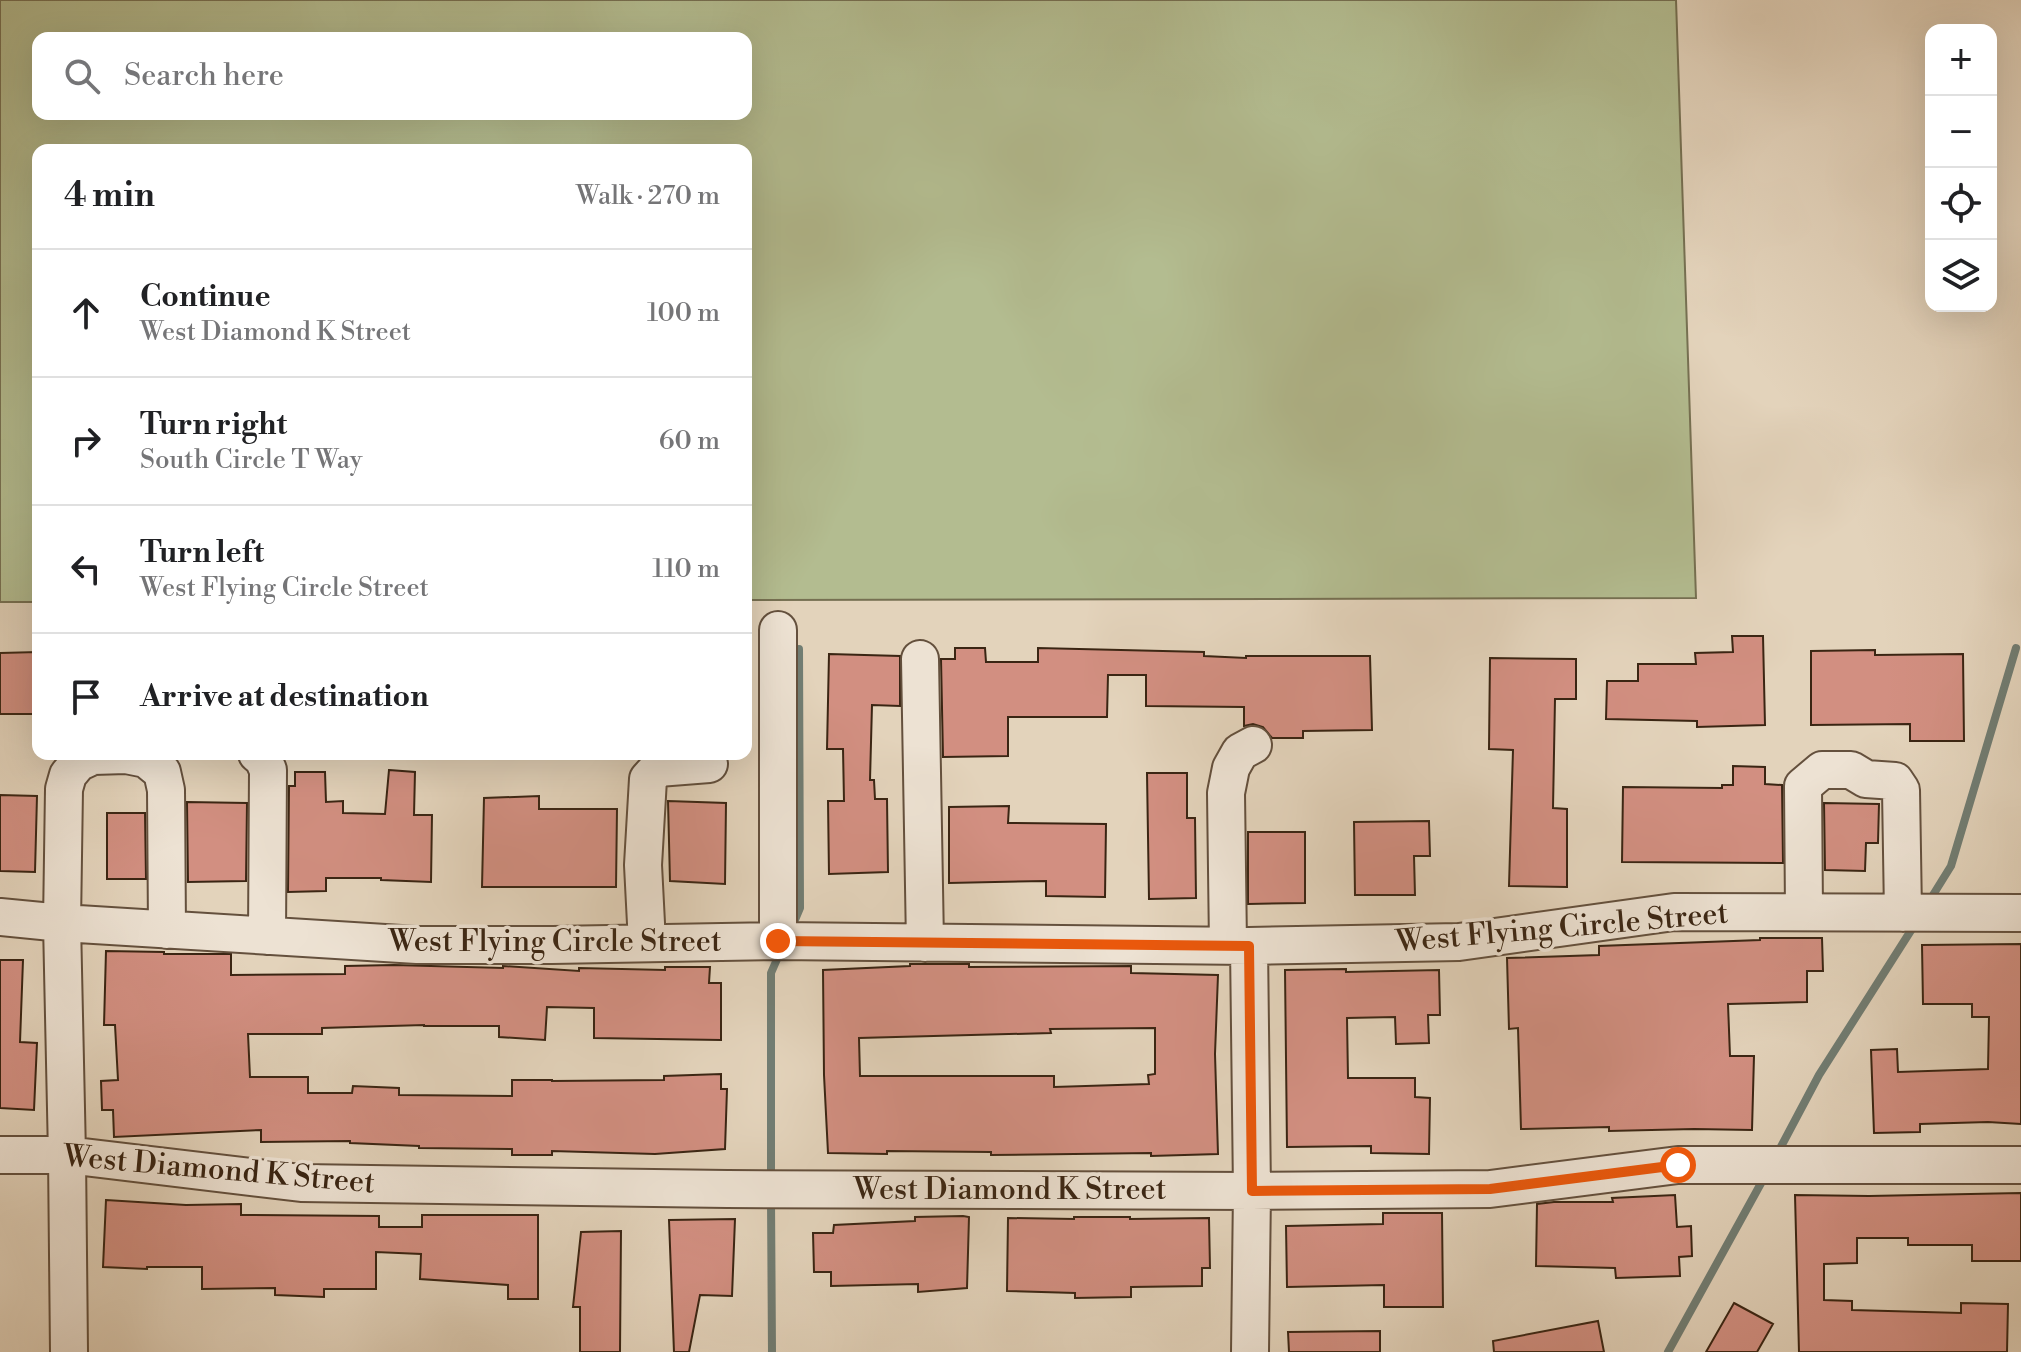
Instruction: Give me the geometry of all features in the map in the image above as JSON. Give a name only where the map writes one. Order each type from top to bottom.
[{"type":"street","points":[[778,630],[778,941]]},
{"type":"street","points":[[920,659],[925,943]]},
{"type":"street","points":[[1250,1352],[1252,1191],[1239,946],[1226,793],[1231,768],[1240,752],[1253,745]]},
{"type":"street","points":[[69,1352],[62,923],[64,789],[68,775],[84,760]]},
{"type":"street","points":[[263,760],[268,770],[267,936]]},
{"type":"street","points":[[167,930],[166,790],[172,763]]},
{"type":"street","points":[[647,943],[643,865],[648,779],[658,768],[709,764]]},
{"type":"street","points":[[1804,912],[1803,786],[1822,770],[1851,770],[1866,779],[1895,781],[1901,790],[1903,913]]},
{"type":"street","name":"West Flying Circle Street","points":[[0,917],[417,945],[778,941],[1239,946],[1459,942],[1674,912],[2021,913]]},
{"type":"street","name":"West Diamond K Street","points":[[0,1155],[67,1155],[301,1183],[727,1189],[1490,1189],[1678,1165],[2021,1165]]},
{"type":"green space","points":[[0,0],[1676,0],[1696,598],[752,600],[752,144],[32,144],[32,602],[0,602]]},
{"type":"building","points":[[1732,636],[1763,636],[1765,725],[1697,727],[1697,721],[1606,719],[1607,681],[1638,681],[1638,664],[1696,664],[1695,653],[1733,652]]},
{"type":"building","points":[[955,648],[985,648],[986,662],[1038,662],[1038,648],[1204,652],[1204,656],[1246,658],[1370,656],[1372,730],[1303,731],[1303,738],[1272,738],[1263,727],[1253,724],[1244,726],[1244,707],[1146,706],[1146,675],[1108,675],[1107,717],[1008,717],[1008,756],[943,757],[941,659],[955,659]]},
{"type":"building","points":[[1875,650],[1875,655],[1963,654],[1964,741],[1910,741],[1910,724],[1811,725],[1811,651]]},
{"type":"building","points":[[32,652],[32,714],[0,714],[0,653]]},
{"type":"building","points":[[829,654],[900,656],[900,706],[872,705],[870,780],[874,780],[875,799],[887,799],[888,872],[829,874],[828,801],[844,801],[843,749],[827,749]]},
{"type":"building","points":[[1490,658],[1576,659],[1576,699],[1555,699],[1553,808],[1567,809],[1567,887],[1509,886],[1513,750],[1489,749]]},
{"type":"building","points":[[1733,766],[1765,767],[1765,784],[1782,785],[1783,863],[1622,862],[1623,787],[1722,788],[1722,785],[1733,785]]},
{"type":"building","points":[[389,770],[415,772],[414,815],[432,815],[431,882],[326,878],[326,891],[288,892],[289,786],[295,786],[295,772],[325,772],[326,802],[343,801],[343,813],[385,814]]},
{"type":"building","points":[[1147,773],[1187,773],[1187,818],[1195,818],[1196,898],[1149,899]]},
{"type":"building","points":[[0,795],[37,796],[35,872],[0,871]]},
{"type":"building","points":[[539,796],[539,809],[617,809],[616,887],[482,887],[484,798]]},
{"type":"building","points":[[668,801],[726,803],[725,884],[670,881]]},
{"type":"building","points":[[187,802],[247,803],[246,881],[188,882]]},
{"type":"building","points":[[1824,803],[1879,804],[1878,843],[1866,843],[1865,871],[1825,870]]},
{"type":"building","points":[[1009,806],[1008,823],[1106,824],[1105,897],[1046,896],[1046,881],[949,883],[949,807]]},
{"type":"building","points":[[107,813],[145,813],[146,879],[107,879]]},
{"type":"building","points":[[1429,821],[1430,856],[1414,856],[1415,895],[1355,895],[1354,822]]},
{"type":"building","points":[[1248,832],[1305,832],[1305,903],[1248,904]]},
{"type":"building","points":[[1822,938],[1823,971],[1807,971],[1807,1002],[1728,1004],[1730,1056],[1754,1056],[1752,1130],[1521,1129],[1518,1028],[1509,1029],[1507,958],[1599,955],[1599,946]]},
{"type":"building","points":[[2021,944],[2021,1124],[1920,1124],[1920,1132],[1874,1133],[1871,1050],[1897,1049],[1898,1072],[1988,1069],[1989,1017],[1972,1017],[1972,1004],[1923,1004],[1922,945]]},
{"type":"building","points":[[106,951],[231,954],[231,975],[345,974],[345,966],[394,965],[503,966],[579,971],[579,968],[665,970],[665,967],[710,967],[709,983],[721,983],[721,1040],[594,1038],[594,1008],[547,1007],[545,1040],[499,1037],[499,1026],[322,1028],[322,1034],[248,1034],[250,1077],[308,1077],[308,1093],[352,1093],[353,1086],[399,1088],[399,1095],[512,1096],[512,1080],[664,1080],[664,1076],[721,1074],[721,1089],[727,1089],[725,1149],[655,1154],[552,1151],[552,1155],[512,1155],[512,1149],[419,1148],[350,1141],[261,1142],[261,1130],[114,1137],[113,1110],[102,1110],[101,1081],[118,1080],[115,1025],[104,1025]]},
{"type":"building","points":[[0,960],[23,960],[20,1042],[37,1043],[34,1110],[0,1108]]},
{"type":"building","points":[[910,966],[1131,966],[1131,973],[1218,975],[1215,1054],[1218,1154],[828,1153],[823,970]],"holes":[[[1155,1028],[1155,1074],[1148,1075],[1149,1084],[1054,1087],[1054,1076],[860,1076],[859,1038],[1051,1033],[1050,1029]]]},
{"type":"building","points":[[1346,969],[1346,972],[1439,970],[1440,1015],[1428,1015],[1429,1043],[1396,1044],[1395,1017],[1347,1018],[1348,1078],[1415,1078],[1415,1097],[1430,1098],[1429,1154],[1371,1153],[1371,1146],[1287,1147],[1285,970]]},
{"type":"building","points":[[2021,1193],[2021,1261],[1972,1261],[1972,1245],[1908,1245],[1908,1238],[1857,1238],[1857,1263],[1824,1264],[1824,1300],[1852,1301],[1852,1310],[1961,1313],[1961,1303],[2008,1304],[2007,1352],[1799,1352],[1795,1195]]},
{"type":"building","points":[[1675,1195],[1677,1227],[1691,1226],[1692,1256],[1679,1257],[1680,1276],[1616,1278],[1615,1268],[1536,1266],[1537,1204],[1613,1202],[1612,1198]]},
{"type":"building","points":[[106,1200],[186,1205],[241,1204],[241,1215],[379,1216],[379,1227],[422,1227],[422,1215],[538,1215],[538,1299],[508,1299],[508,1285],[420,1279],[421,1254],[376,1252],[376,1289],[324,1289],[324,1297],[275,1295],[275,1288],[202,1289],[202,1267],[103,1267]]},
{"type":"building","points":[[1383,1213],[1442,1213],[1443,1307],[1384,1307],[1384,1285],[1287,1287],[1286,1226],[1383,1224]]},
{"type":"building","points":[[969,1217],[967,1288],[918,1292],[918,1284],[831,1286],[831,1272],[814,1272],[813,1233],[833,1233],[834,1225]]},
{"type":"building","points":[[1008,1218],[1209,1218],[1210,1268],[1202,1268],[1202,1286],[1131,1287],[1131,1297],[1075,1298],[1075,1293],[1007,1291]]},
{"type":"building","points":[[735,1219],[732,1296],[700,1295],[689,1352],[674,1352],[669,1220]]},
{"type":"building","points":[[621,1231],[620,1352],[580,1352],[580,1307],[573,1307],[581,1232]]},
{"type":"building","points":[[1734,1303],[1773,1324],[1757,1352],[1706,1352]]},
{"type":"building","points":[[1598,1321],[1604,1352],[1494,1352],[1493,1341]]},
{"type":"building","points":[[1380,1331],[1380,1352],[1289,1352],[1288,1332]]},
{"type":"waterway","points":[[1928,903],[1951,866],[2016,648]]},
{"type":"waterway","points":[[792,927],[800,908],[799,649]]},
{"type":"waterway","points":[[1776,1156],[1819,1075],[1917,921]]},
{"type":"waterway","points":[[771,1182],[771,973],[781,950]]},
{"type":"waterway","points":[[1668,1352],[1765,1176]]},
{"type":"waterway","points":[[771,1200],[772,1352]]},
{"type":"route","points":[[778,941],[1249,946],[1252,1191],[1490,1189],[1678,1165]]}]
